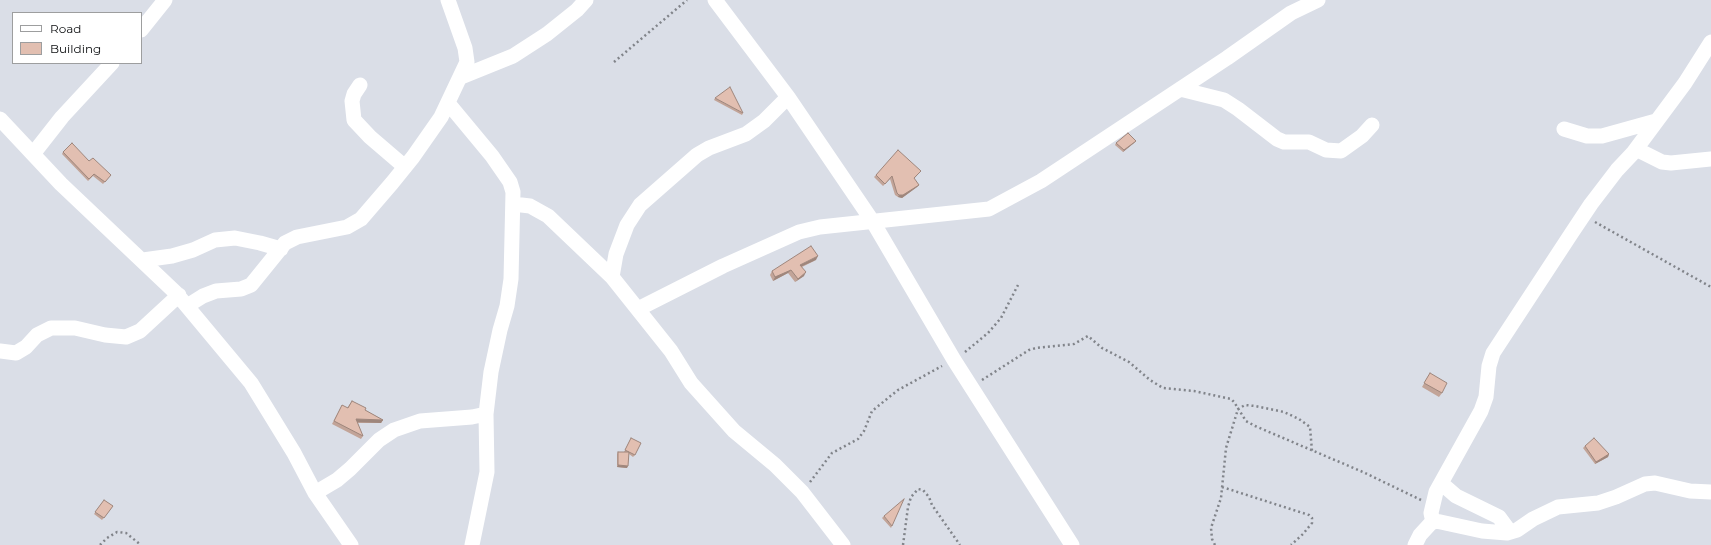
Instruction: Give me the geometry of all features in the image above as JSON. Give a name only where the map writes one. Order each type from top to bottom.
[{"type":"street","points":[[142,29],[165,0]]},
{"type":"street","points":[[0,351],[16,353],[26,347],[37,335],[52,328],[75,328],[105,335],[126,337],[140,331],[183,301],[216,291],[241,289],[251,285],[285,243],[297,237],[347,227],[361,219],[405,167],[434,127],[448,103],[467,62],[465,48],[448,0]]},
{"type":"street","points":[[461,77],[513,56],[547,34],[577,10],[586,0]]},
{"type":"street","points":[[715,0],[788,97],[873,222],[954,360],[1072,545]]},
{"type":"street","points":[[638,310],[723,266],[799,232],[820,227],[990,209],[1048,177],[1291,13],[1318,0]]},
{"type":"street","points":[[1433,522],[1431,513],[1436,492],[1481,411],[1486,398],[1489,366],[1493,353],[1521,308],[1583,216],[1617,170],[1636,149],[1685,83],[1711,42]]},
{"type":"street","points":[[33,154],[62,117],[111,64]]},
{"type":"street","points":[[360,85],[354,94],[352,101],[354,120],[370,137],[405,167]]},
{"type":"street","points":[[1180,89],[1224,100],[1277,139],[1284,142],[1309,142],[1326,150],[1341,151],[1362,136],[1372,125]]},
{"type":"street","points":[[612,277],[616,254],[627,225],[640,205],[697,155],[709,148],[746,134],[764,121],[788,97]]},
{"type":"street","points":[[448,103],[492,156],[510,182],[513,192],[511,279],[507,306],[491,372],[486,414],[487,472],[472,545]]},
{"type":"street","points":[[0,119],[61,184],[143,260],[183,301],[251,383],[294,453],[315,493],[351,545]]},
{"type":"street","points":[[1564,128],[1587,136],[1602,136],[1656,121]]},
{"type":"street","points":[[1636,149],[1662,162],[1671,163],[1711,159]]},
{"type":"street","points":[[513,204],[530,206],[548,216],[612,277],[671,351],[691,383],[734,431],[775,465],[802,492],[842,545]]},
{"type":"street","points":[[143,260],[172,256],[193,250],[215,240],[235,238],[281,249]]},
{"type":"street","points":[[315,493],[337,480],[379,440],[394,430],[420,421],[472,418],[486,414]]},
{"type":"street","points":[[1415,545],[1420,535],[1433,522],[1443,521],[1496,533],[1510,532],[1517,530],[1533,519],[1558,507],[1598,503],[1645,484],[1655,482],[1690,491],[1711,492]]},
{"type":"street","points":[[1441,483],[1456,496],[1499,517],[1510,532]]},
{"type":"path","points":[[614,62],[687,0]]},
{"type":"path","points":[[1583,216],[1711,288]]},
{"type":"path","points":[[802,492],[832,453],[858,439],[864,431],[872,411],[898,390],[954,360],[982,338],[1001,318],[1018,285]]},
{"type":"path","points":[[971,387],[1029,350],[1074,344],[1088,336],[1102,348],[1129,362],[1150,380],[1163,388],[1194,391],[1231,399],[1246,421],[1255,426],[1363,472],[1415,498],[1432,504]]},
{"type":"path","points":[[1215,545],[1212,539],[1212,528],[1221,498],[1226,448],[1238,409],[1244,405],[1255,406],[1284,412],[1300,419],[1310,427],[1312,450]]},
{"type":"path","points":[[1222,487],[1309,515],[1312,518],[1312,523],[1303,534],[1290,545]]},
{"type":"path","points":[[902,545],[911,496],[918,489],[923,490],[929,497],[932,505],[960,545]]},
{"type":"path","points":[[100,545],[107,538],[117,532],[126,533],[141,545]]},
{"type":"building","points":[[730,87],[743,113],[715,98]]},
{"type":"building","points":[[1128,133],[1136,141],[1124,150],[1116,143]]},
{"type":"building","points":[[72,143],[89,161],[93,158],[111,175],[105,182],[94,174],[89,179],[63,152]]},
{"type":"building","points":[[898,150],[921,171],[914,178],[919,185],[903,195],[899,195],[897,193],[892,176],[885,184],[876,175]]},
{"type":"building","points":[[811,246],[818,256],[800,265],[806,272],[798,279],[791,270],[775,277],[772,271]]},
{"type":"building","points":[[1430,373],[1447,383],[1442,393],[1424,383]]},
{"type":"building","points":[[352,401],[366,408],[365,410],[383,420],[356,419],[363,436],[334,421],[342,405],[348,408]]},
{"type":"building","points":[[631,438],[641,443],[635,455],[625,450]]},
{"type":"building","points":[[1594,438],[1609,454],[1596,462],[1585,446]]},
{"type":"building","points":[[618,452],[629,452],[628,466],[618,465]]},
{"type":"building","points":[[904,499],[892,526],[884,516]]},
{"type":"building","points":[[104,500],[113,506],[104,518],[95,512]]}]
